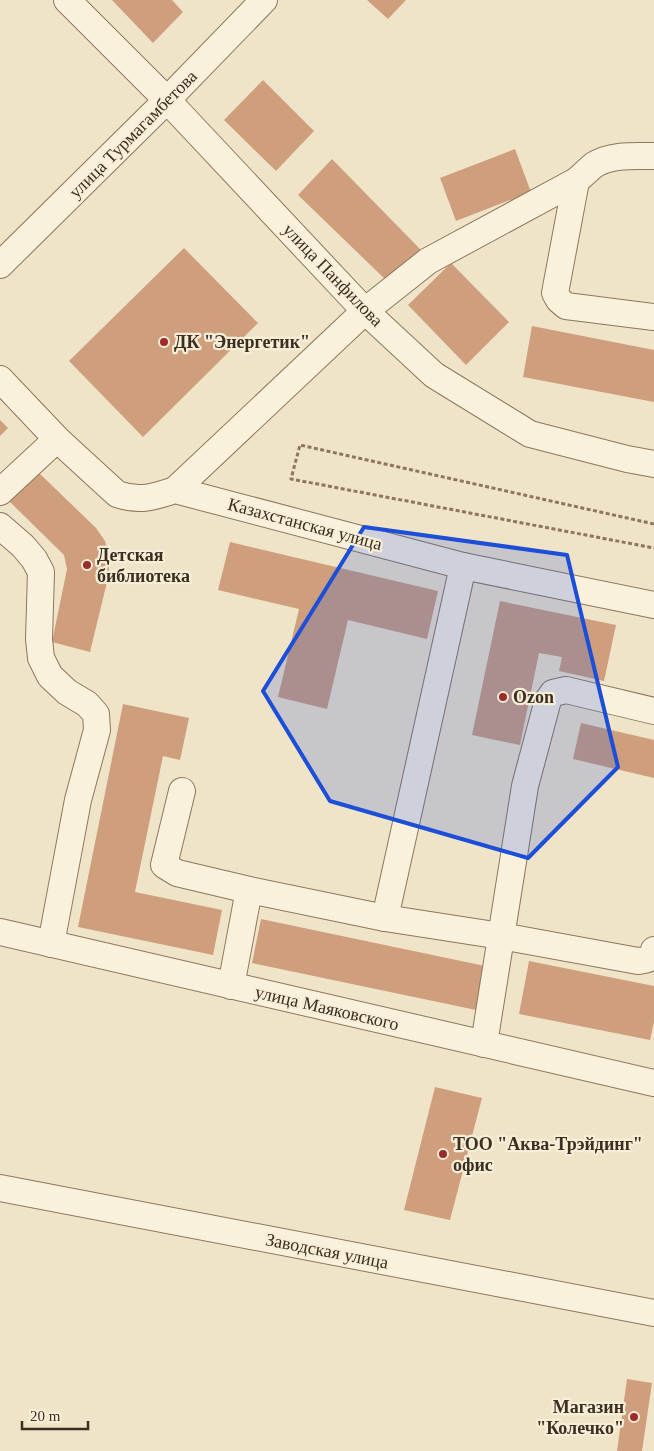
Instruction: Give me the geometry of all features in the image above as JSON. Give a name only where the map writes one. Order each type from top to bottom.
[{"type":"street","name":"улица Панфилова","points":[[67,0],[167,100],[365,311],[434,375],[530,434],[654,464]]},
{"type":"street","name":"улица Турмагамбетова","points":[[0,265],[167,100],[264,0]]},
{"type":"street","points":[[0,378],[57,440],[117,494],[136,499],[154,497],[176,490],[365,311],[437,255],[576,181],[594,165],[606,160],[622,157],[654,156]]},
{"type":"street","points":[[576,181],[555,293],[566,306],[654,318]]},
{"type":"street","points":[[0,492],[57,440]]},
{"type":"street","name":"Казахстанская улица","points":[[176,490],[463,566],[654,605]]},
{"type":"street","points":[[0,526],[23,546],[34,559],[41,572],[39,639],[41,658],[50,676],[66,692],[87,704],[96,714],[97,730],[78,800],[51,944]]},
{"type":"street","points":[[385,918],[463,566]]},
{"type":"street","points":[[484,1044],[492,1004],[525,786],[548,700],[553,693],[566,690],[654,711]]},
{"type":"street","points":[[182,791],[164,865],[178,874],[385,918],[501,936],[638,961],[648,960],[653,955],[654,950]]},
{"type":"street","points":[[231,986],[249,890]]},
{"type":"street","name":"улица Маяковского","points":[[0,932],[654,1083]]},
{"type":"street","name":"Заводская улица","points":[[0,1188],[654,1313]]},
{"type":"path","points":[[654,524],[300,445],[291,479],[654,548]]},
{"type":"highlighted area","points":[[364,527],[567,555],[618,767],[528,858],[330,801],[263,691]]},
{"type":"building","points":[[112,0],[172,0],[183,12],[153,43]]},
{"type":"building","points":[[367,0],[406,0],[388,19]]},
{"type":"building","points":[[263,80],[314,131],[276,171],[224,120]]},
{"type":"building","points":[[515,149],[531,192],[456,221],[440,178]]},
{"type":"building","points":[[332,159],[421,250],[389,283],[298,195]]},
{"type":"building","name":"ДК \"Энергетик\"","points":[[184,248],[258,323],[143,437],[69,361]]},
{"type":"building","points":[[451,263],[509,322],[466,365],[408,305]]},
{"type":"building","points":[[532,326],[654,350],[654,402],[523,377]]},
{"type":"building","points":[[0,420],[8,428],[0,436]]},
{"type":"building","name":"Детская библиотека","points":[[38,472],[96,528],[105,541],[109,556],[109,574],[90,652],[52,642],[67,569],[64,555],[9,501]]},
{"type":"building","points":[[230,542],[438,591],[427,639],[348,620],[327,709],[278,697],[299,609],[218,590]]},
{"type":"building","points":[[500,601],[616,625],[604,681],[559,671],[562,657],[539,653],[520,745],[472,735]]},
{"type":"building","points":[[123,704],[189,718],[180,760],[163,756],[135,892],[222,910],[213,955],[78,927]]},
{"type":"building","points":[[581,723],[654,740],[654,778],[573,759]]},
{"type":"building","points":[[261,919],[485,966],[476,1010],[252,963]]},
{"type":"building","points":[[529,961],[654,986],[654,1022],[650,1040],[519,1014]]},
{"type":"building","name":"ТОО \"Аква-Трэйдинг\" офис","points":[[435,1087],[482,1098],[450,1220],[404,1210]]},
{"type":"building","name":"Магазин \"Колечко\"","points":[[627,1379],[652,1383],[642,1451],[617,1451]]},
{"type":"place","name":"ДК \"Энергетик\"","points":[[164,342]]},
{"type":"place","name":"Детская библиотека","points":[[87,565]]},
{"type":"place","name":"Ozon","points":[[503,697]]},
{"type":"place","name":"ТОО \"Аква-Трэйдинг\" офис","points":[[443,1154]]},
{"type":"place","name":"Магазин \"Колечко\"","points":[[634,1417]]}]
